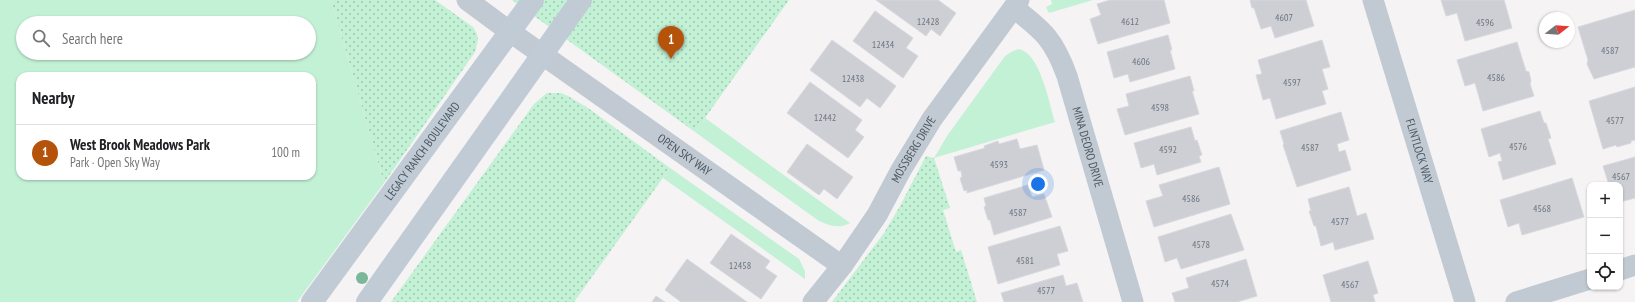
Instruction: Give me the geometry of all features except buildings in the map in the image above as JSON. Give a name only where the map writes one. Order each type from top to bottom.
[{"type":"street","name":"OPEN SKY WAY","points":[[467,0],[509,32],[842,266]]},
{"type":"street","name":"LEGACY RANCH BOULEVARD","points":[[312,302],[533,0]]},
{"type":"street","points":[[367,302],[535,50],[581,0]]},
{"type":"street","name":"FLINTLOCK WAY","points":[[1374,0],[1465,302]]},
{"type":"street","name":"MOSSBERG DRIVE","points":[[813,302],[842,266],[877,215],[932,119],[1017,4]]},
{"type":"street","name":"MINA DEORO DRIVE","points":[[1017,4],[1050,40],[1059,56],[1067,76],[1133,302]]},
{"type":"street","points":[[1623,269],[1635,265]]},
{"type":"street","points":[[1516,302],[1587,280]]},
{"type":"green space","points":[[0,0],[331,0],[384,183],[297,302],[0,302]]},
{"type":"green space","points":[[331,0],[435,0],[473,27],[477,34],[478,40],[475,52],[384,183]]},
{"type":"green space","points":[[512,0],[789,0],[695,132]]},
{"type":"green space","points":[[1051,0],[1093,0],[1049,13],[1046,7],[1052,4]]},
{"type":"green space","points":[[1019,49],[1027,53],[1033,60],[1038,70],[1047,92],[1055,122],[934,158],[947,136],[1005,56]]},
{"type":"green space","points":[[547,93],[561,93],[588,108],[670,168],[574,302],[391,302],[534,104]]},
{"type":"green space","points":[[705,118],[850,223],[842,226],[834,226],[819,221],[695,132]]},
{"type":"green space","points":[[926,156],[934,158],[950,208],[943,210],[956,252],[961,250],[977,302],[832,302],[884,233]]},
{"type":"green space","points":[[670,168],[799,259],[805,271],[805,279],[663,178]]},
{"type":"place","name":"West Brook Meadows Park","points":[[671,59]]}]
